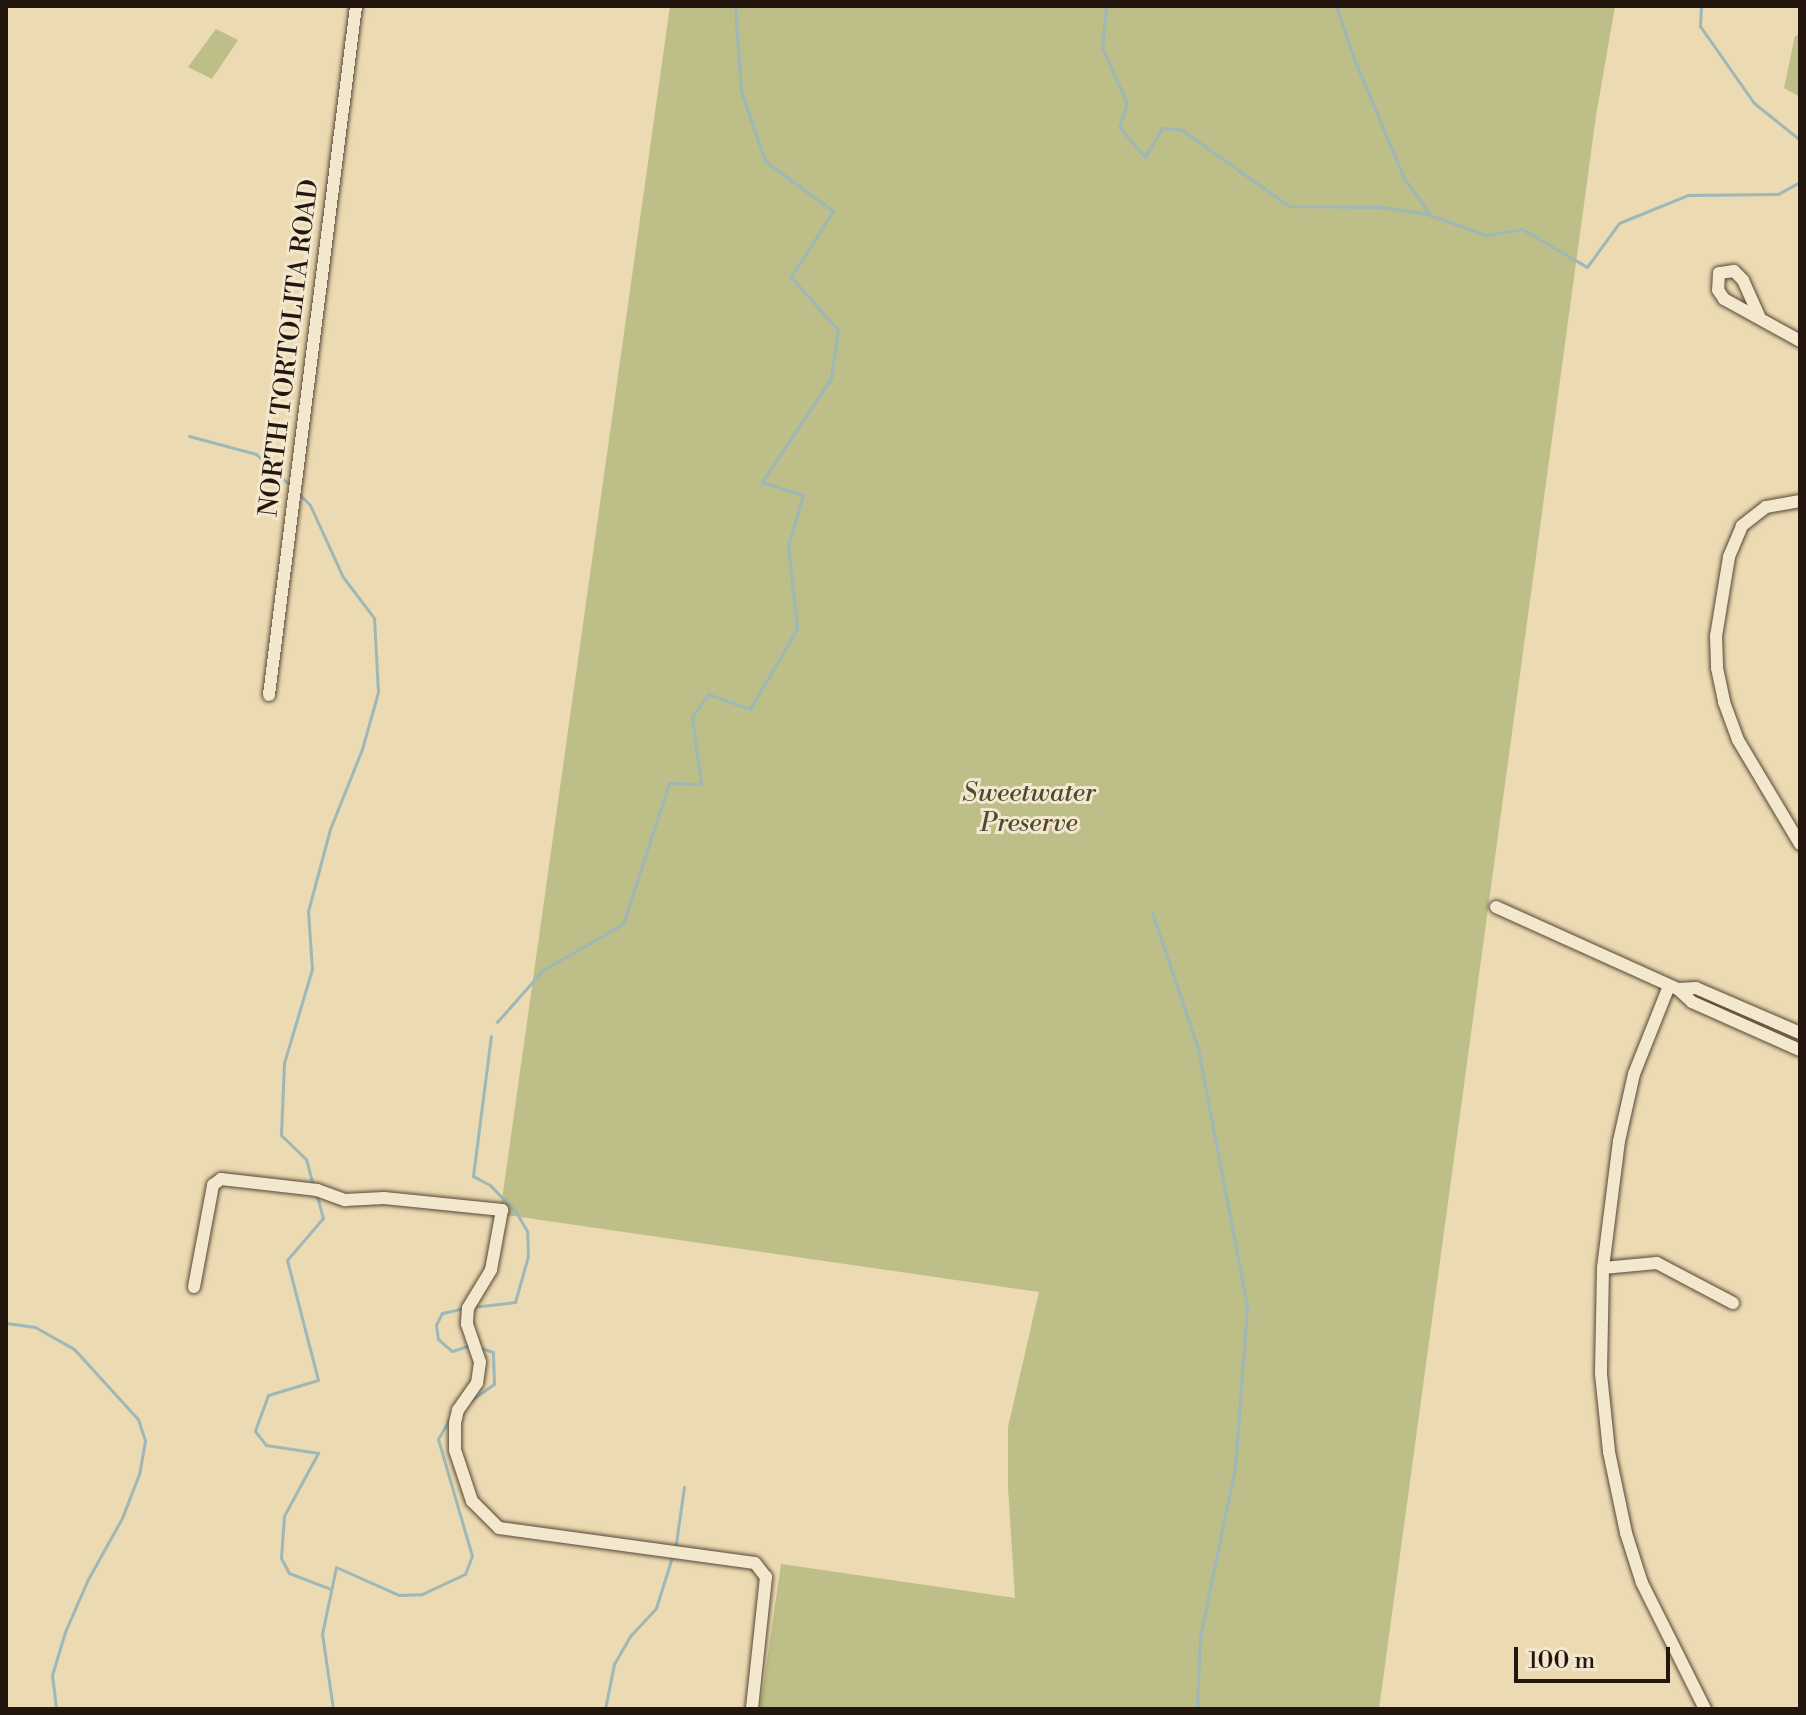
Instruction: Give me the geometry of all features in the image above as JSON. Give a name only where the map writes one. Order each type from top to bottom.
[{"type":"street","name":"NORTH TORTOLITA ROAD","points":[[269,695],[356,6]]},
{"type":"street","points":[[1759,316],[1800,341]]},
{"type":"street","points":[[1800,501],[1766,507],[1742,526],[1729,557],[1716,636],[1717,668],[1724,702],[1738,740],[1800,844]]},
{"type":"street","points":[[1496,907],[1674,988],[1692,1002],[1800,1050]]},
{"type":"street","points":[[1674,988],[1696,988],[1800,1033]]},
{"type":"street","points":[[1674,988],[1632,1084],[1619,1141],[1603,1268],[1601,1374],[1609,1452],[1626,1533],[1642,1583],[1705,1709]]},
{"type":"street","points":[[194,1287],[213,1185],[221,1179],[317,1190],[345,1200],[384,1198],[502,1210],[491,1270],[468,1308],[467,1324],[480,1362],[477,1383],[458,1410],[455,1423],[455,1450],[472,1501],[499,1528],[755,1563],[766,1577],[752,1709]]},
{"type":"street","points":[[1603,1268],[1657,1263],[1733,1303]]},
{"type":"green space","name":"Sweetwater Preserve","points":[[670,6],[1615,6],[1596,116],[1379,1709],[760,1709],[781,1564],[1015,1598],[1008,1487],[1008,1427],[1039,1292],[500,1214]]},
{"type":"green space","points":[[216,29],[238,40],[212,79],[188,67]]},
{"type":"green space","points":[[1800,34],[1800,97],[1784,88],[1795,36]]},
{"type":"waterway","points":[[497,1022],[543,970],[623,924],[669,783],[701,784],[692,717],[708,694],[750,709],[797,629],[788,546],[803,495],[762,482],[831,378],[838,330],[791,277],[833,211],[765,161],[741,91],[735,6]]},
{"type":"waterway","points":[[1106,6],[1102,48],[1127,103],[1119,127],[1145,157],[1162,128],[1182,130],[1289,206],[1382,207],[1427,214],[1486,235],[1522,229],[1587,267],[1619,223],[1688,195],[1778,194],[1800,182]]},
{"type":"waterway","points":[[1336,6],[1354,59],[1404,178],[1429,213]]},
{"type":"waterway","points":[[1701,6],[1700,26],[1754,103],[1800,140]]},
{"type":"waterway","points":[[189,436],[256,454],[290,485]]},
{"type":"waterway","points":[[298,493],[310,505],[343,577],[374,618],[378,692],[362,749],[330,829],[308,911],[312,969],[284,1063],[281,1135],[306,1159],[313,1185]]},
{"type":"waterway","points":[[1152,912],[1198,1049],[1247,1307],[1235,1467],[1200,1638],[1197,1709]]},
{"type":"waterway","points":[[472,1307],[515,1302],[528,1256],[527,1231],[516,1212],[490,1185],[473,1176],[491,1036]]},
{"type":"waterway","points":[[317,1196],[323,1218],[287,1260],[318,1380],[268,1395],[255,1431],[266,1445],[318,1453],[284,1516],[281,1558],[289,1573],[331,1589]]},
{"type":"waterway","points":[[464,1308],[442,1313],[436,1325],[438,1339],[452,1351],[470,1345]]},
{"type":"waterway","points":[[6,1323],[35,1327],[74,1349],[138,1419],[145,1441],[139,1474],[122,1518],[88,1579],[65,1632],[52,1675],[56,1709]]},
{"type":"waterway","points":[[471,1400],[494,1384],[493,1352],[478,1347]]},
{"type":"waterway","points":[[333,1709],[322,1634],[336,1567],[399,1595],[422,1594],[465,1574],[472,1556],[438,1439],[450,1418]]},
{"type":"waterway","points":[[675,1550],[684,1487]]},
{"type":"waterway","points":[[605,1709],[614,1664],[631,1635],[656,1608],[672,1557]]}]
